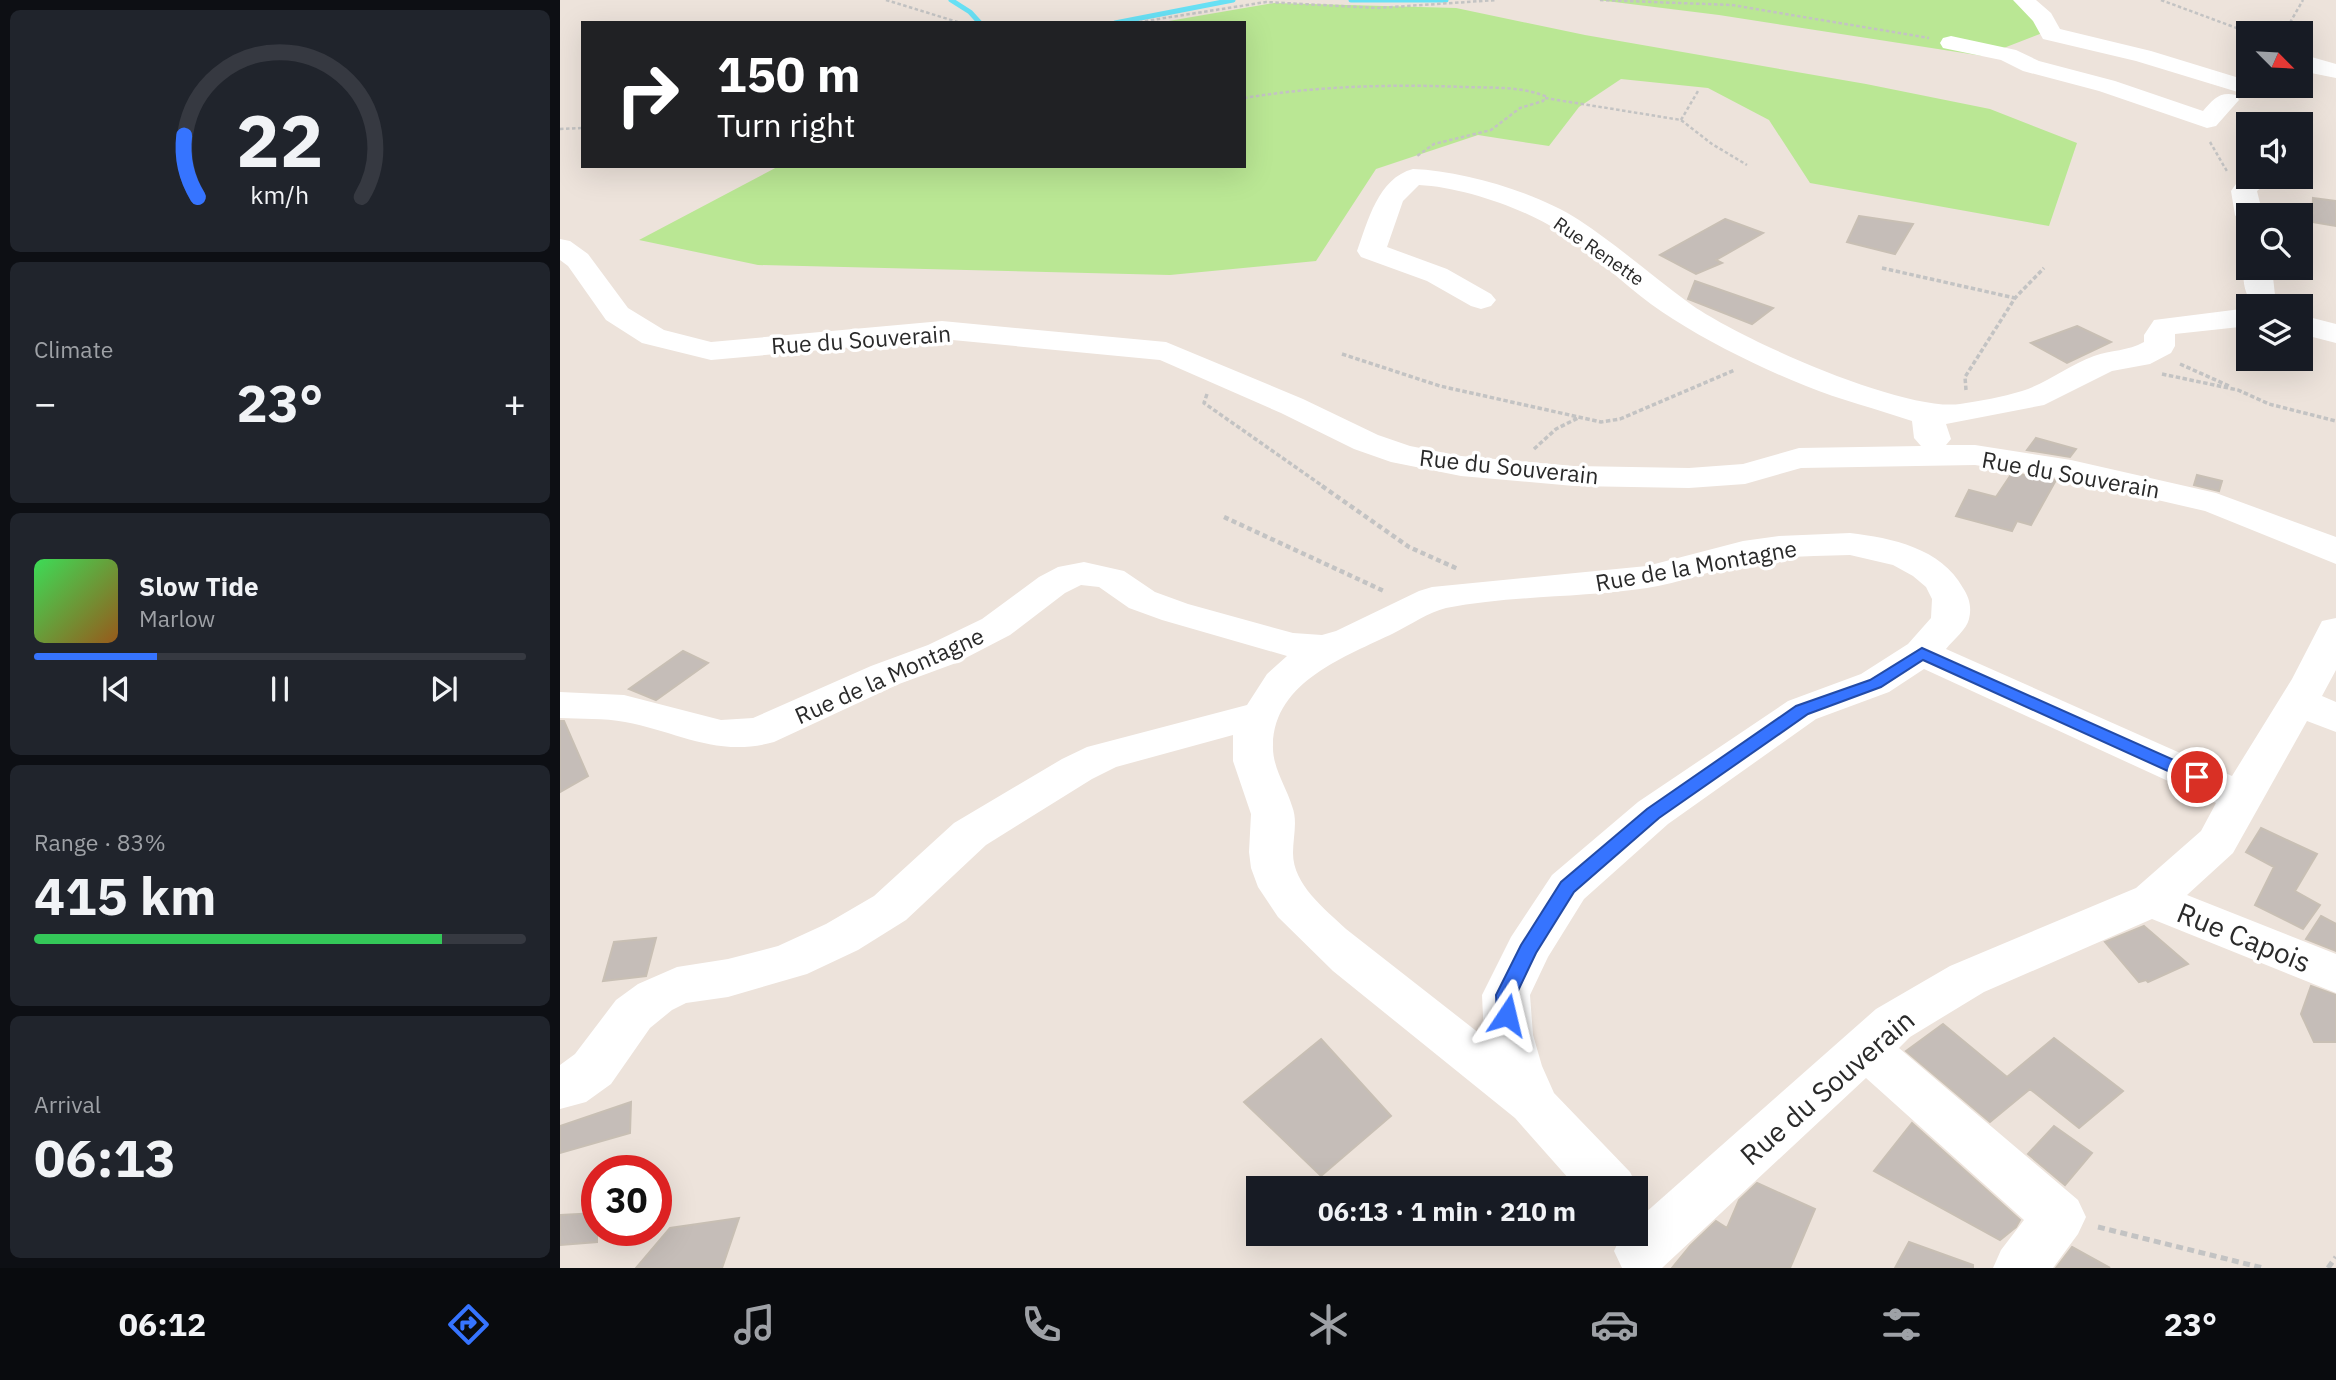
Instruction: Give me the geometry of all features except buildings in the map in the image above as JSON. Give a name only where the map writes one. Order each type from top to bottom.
[{"type":"street","points":[[2024,0],[2043,18],[2051,34]]},
{"type":"street","points":[[2008,55],[2051,34],[2143,56],[2236,95]]},
{"type":"street","points":[[1951,43],[2008,55],[2031,66],[2107,86],[2207,121],[2236,98]]},
{"type":"street","points":[[2314,66],[2336,71]]},
{"type":"street","points":[[1413,177],[1402,185],[1391,200],[1371,251],[1437,275],[1480,300]]},
{"type":"street","name":"Rue Renette","points":[[1413,177],[1442,178],[1479,188],[1549,215],[1598,247],[1682,312],[1818,380],[1928,415]]},
{"type":"street","name":"Rue du Souverain","points":[[560,247],[578,260],[617,314],[653,337],[711,351],[942,330],[1166,351],[1366,442],[1403,455],[1461,466],[1574,476],[1689,478],[1745,474],[1799,458],[1975,455],[2071,470],[2216,503],[2327,546],[2336,553]]},
{"type":"street","points":[[1975,455],[1931,438],[1928,415],[1969,412],[2033,398],[2104,363],[2139,357],[2152,361],[2160,346],[2159,335],[2165,326],[2236,318]]},
{"type":"street","points":[[2313,327],[2336,334]]},
{"type":"street","name":"Rue de la Montagne","points":[[560,705],[624,708],[721,734],[759,732],[886,675],[942,654],[996,626],[1071,575],[1084,573],[1111,579],[1142,600],[1175,612],[1281,642],[1322,647],[1349,640],[1432,599],[1504,589],[1580,585],[1648,576],[1743,552],[1779,547],[1830,544],[1874,547],[1906,557],[1926,568],[1941,582],[1951,599],[1950,620],[1922,653],[1875,684],[1802,710],[1653,814],[1568,887],[1528,950],[1506,995],[1507,1035],[1534,1106],[1600,1176]]},
{"type":"street","name":"Rue du Souverain","points":[[1639,1251],[1893,1023],[1966,979],[2152,900],[2217,842],[2241,797],[2317,710],[2336,629]]},
{"type":"street","points":[[1349,640],[1294,670],[1279,686],[1262,715],[1252,743],[1254,760],[1275,815],[1276,827],[1270,852],[1273,869],[1287,897],[1319,932],[1534,1106]]},
{"type":"street","points":[[1922,653],[2241,797]]},
{"type":"street","points":[[560,1088],[568,1087],[593,1069],[633,1014],[656,997],[677,986],[728,978],[790,961],[842,937],[890,908],[970,834],[1077,769],[1102,757],[1262,715]]},
{"type":"street","name":"Rue Capois","points":[[2152,900],[2336,974]]},
{"type":"street","points":[[1866,1048],[2059,1217],[2021,1268]]},
{"type":"path","points":[[886,0],[954,21]]},
{"type":"path","points":[[1146,21],[1266,2],[1324,3],[1377,8],[1497,0]]},
{"type":"path","points":[[1600,0],[1732,5],[1900,32],[1951,43]]},
{"type":"path","points":[[2161,0],[2236,28]]},
{"type":"path","points":[[2291,21],[2303,0]]},
{"type":"path","points":[[1246,98],[1307,90],[1398,84],[1512,88],[1538,93],[1545,98],[1681,120],[1712,144],[1747,165]]},
{"type":"path","points":[[1681,120],[1698,91]]},
{"type":"path","points":[[1413,177],[1417,156],[1423,149],[1491,130],[1520,108],[1545,98]]},
{"type":"path","points":[[2207,121],[2206,136],[2227,171],[2252,194]]},
{"type":"path","points":[[560,129],[581,128]]},
{"type":"path","points":[[1882,268],[2015,298]]},
{"type":"path","points":[[1969,412],[1965,377],[2015,298],[2044,268]]},
{"type":"path","points":[[1342,354],[1440,386],[1601,422],[1620,419],[1768,357]]},
{"type":"path","points":[[2152,361],[2238,390],[2269,404],[2336,421]]},
{"type":"path","points":[[2152,361],[2238,390]]},
{"type":"path","points":[[1221,374],[1209,388],[1205,403],[1409,547],[1504,589]]},
{"type":"path","points":[[1522,471],[1532,450],[1556,429],[1580,418]]},
{"type":"path","points":[[1224,517],[1389,593],[1407,592],[1432,599]]},
{"type":"path","points":[[2059,1217],[2263,1268]]},
{"type":"path","points":[[2328,1268],[2336,1257]]},
{"type":"green space","points":[[1598,0],[2021,0],[2045,32],[1983,56],[1719,15]]},
{"type":"green space","points":[[1274,3],[1456,8],[1585,35],[1866,84],[1990,109],[2077,143],[2049,226],[1810,183],[1769,120],[1708,88],[1621,79],[1579,107],[1549,146],[1478,135],[1376,169],[1316,261],[1170,275],[758,265],[639,240],[775,168],[1246,168],[1246,21],[1169,21]]},
{"type":"waterway","points":[[951,0],[970,12],[978,21]]},
{"type":"waterway","points":[[1125,21],[1233,0]]},
{"type":"waterway","points":[[1351,0],[1446,0]]},
{"type":"route","points":[[1507,1015],[1506,995],[1528,950],[1568,887],[1653,814],[1802,710],[1875,684],[1922,653],[2197,777]]}]
